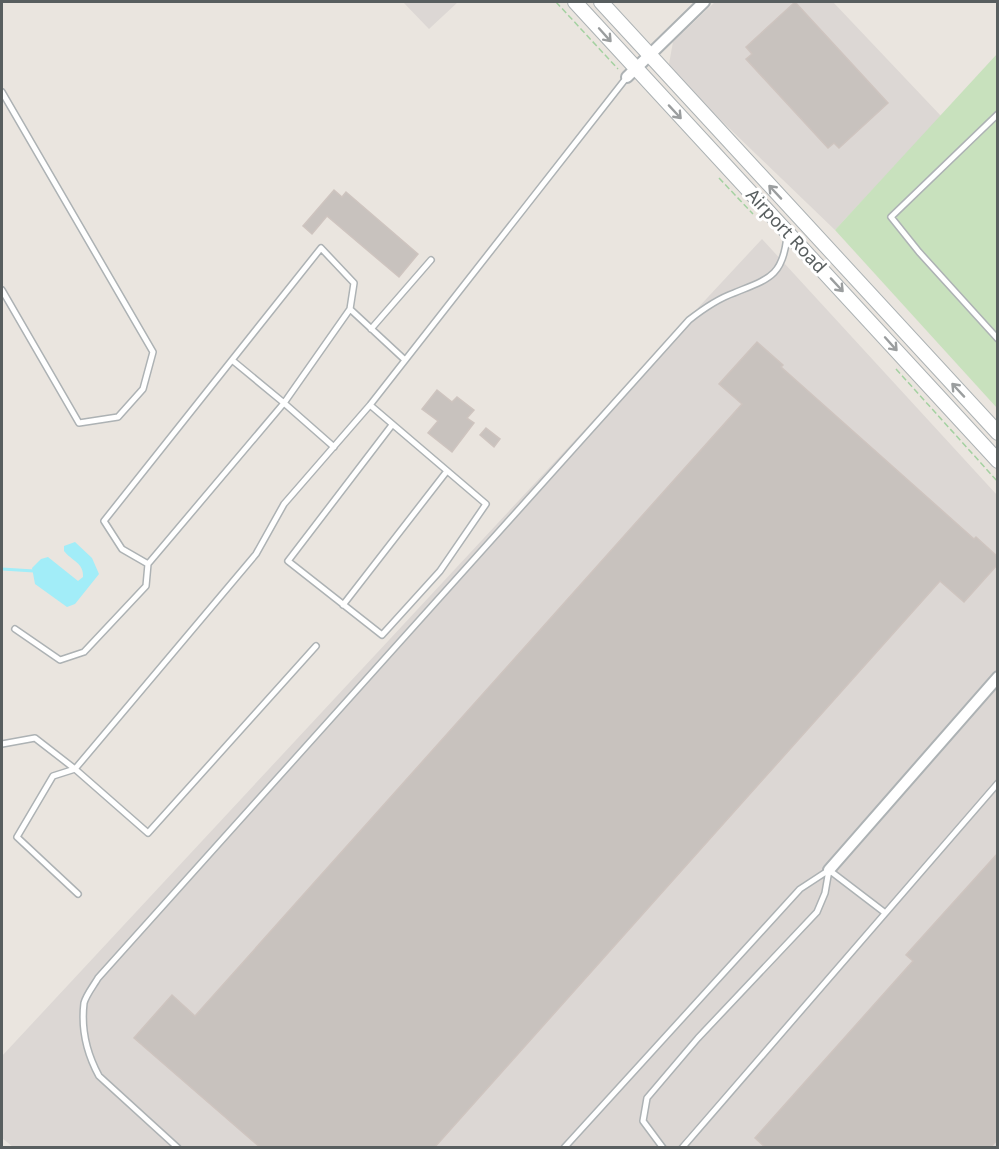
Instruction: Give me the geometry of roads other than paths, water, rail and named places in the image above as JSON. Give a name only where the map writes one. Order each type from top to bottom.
[{"type":"main road","name":"Airport Road","points":[[575,2],[998,433]]},
{"type":"main road","name":"Airport Road","points":[[601,2],[638,66],[998,461]]},
{"type":"street","points":[[638,66],[704,2]]},
{"type":"street","points":[[829,870],[998,677]]},
{"type":"lane","points":[[78,894],[17,837],[53,776],[75,769],[256,554],[284,504],[370,405],[638,66]]},
{"type":"lane","points":[[2,92],[153,352],[142,388],[118,417],[79,423],[2,290]]},
{"type":"lane","points":[[998,114],[891,217],[919,252],[998,339]]},
{"type":"lane","points":[[178,1148],[99,1076],[94,1066],[85,1042],[84,1001],[98,978],[689,320],[710,304],[763,283],[781,264],[788,232]]},
{"type":"lane","points":[[15,629],[60,660],[84,652],[146,586],[148,564],[284,404],[350,309],[354,283],[321,248],[104,521],[122,549],[148,564]]},
{"type":"lane","points":[[371,329],[431,260]]},
{"type":"lane","points":[[350,309],[405,360]]},
{"type":"lane","points":[[232,360],[334,447]]},
{"type":"lane","points":[[370,405],[486,504],[440,571],[382,635],[288,561],[392,425]]},
{"type":"lane","points":[[343,605],[447,471]]},
{"type":"lane","points":[[2,744],[36,738],[148,833],[316,646]]},
{"type":"lane","points":[[682,1148],[998,783]]},
{"type":"lane","points":[[829,870],[884,912]]},
{"type":"lane","points":[[564,1148],[800,889],[829,870]]},
{"type":"lane","points":[[663,1148],[643,1121],[647,1098],[698,1038],[816,912],[825,893],[829,870]]},
{"type":"water","points":[[75,542],[92,558],[99,574],[75,604],[67,607],[35,584],[32,568],[41,559],[48,557],[78,581],[83,577],[82,568],[64,551],[64,546]]},
{"type":"waterway","points":[[2,569],[34,571]]}]
